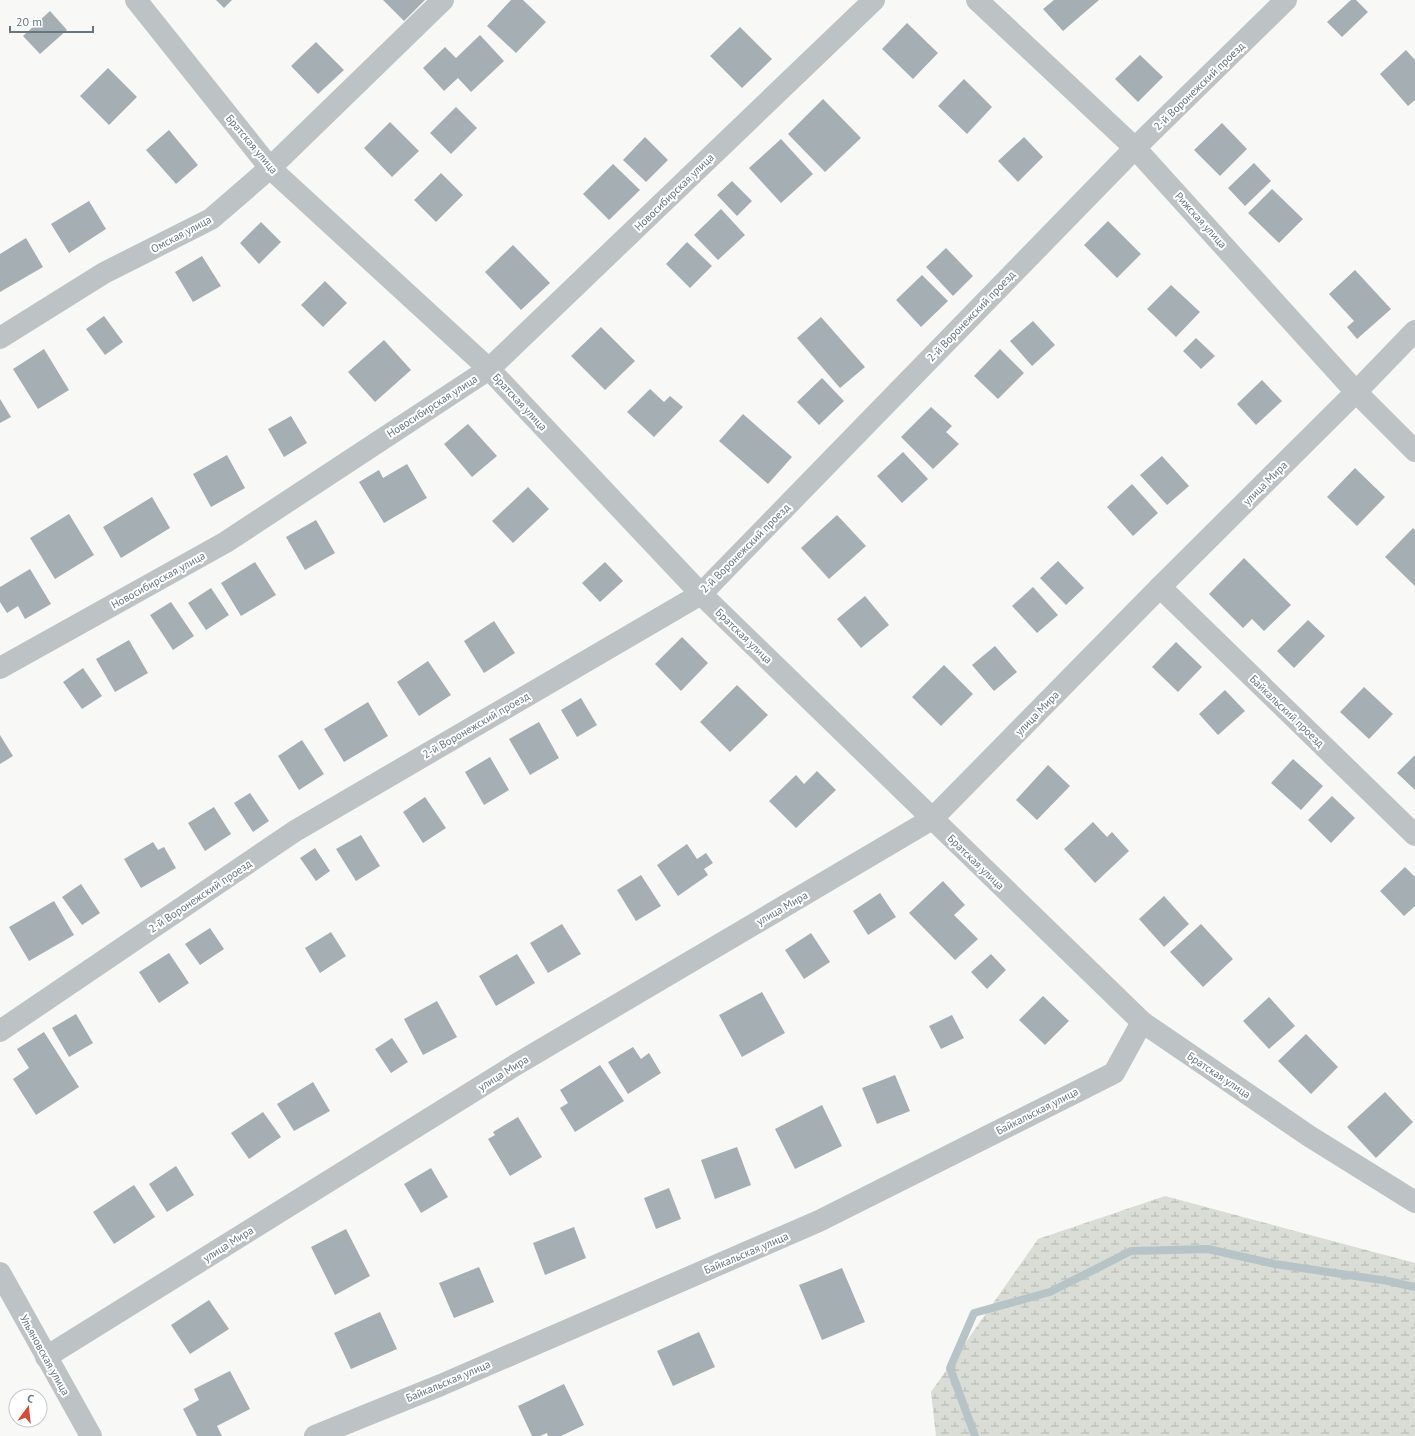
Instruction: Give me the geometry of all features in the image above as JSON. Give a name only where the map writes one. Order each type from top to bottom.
[{"type":"street","name":"Братская улица","points":[[136,0],[270,168],[488,368],[701,594],[932,820],[1142,1022],[1309,1136],[1415,1202]]},
{"type":"street","name":"Омская улица","points":[[0,338],[104,273],[211,218],[270,168],[443,0]]},
{"type":"street","name":"Новосибирская улица","points":[[0,668],[226,542],[488,368],[874,0]]},
{"type":"street","name":"Рижская улица","points":[[977,0],[1135,148],[1356,392],[1415,451]]},
{"type":"street","name":"2-й Воронежский проезд","points":[[0,1032],[295,831],[701,594],[1135,148],[1286,0]]},
{"type":"street","name":"улица Мира","points":[[46,1357],[516,1064],[932,820],[1160,586],[1356,392],[1415,331]]},
{"type":"street","name":"Байкальский проезд","points":[[1160,586],[1415,835]]},
{"type":"street","name":"Байкальская улица","points":[[315,1436],[441,1385],[818,1221],[1114,1072],[1142,1022]]},
{"type":"street","name":"Ульяновская улица","points":[[0,1273],[85,1430]]},
{"type":"green space","points":[[1165,1196],[1415,1263],[1415,1436],[936,1436],[931,1392],[1038,1239]]},
{"type":"building","points":[[216,0],[232,0],[224,8]]},
{"type":"building","points":[[383,0],[425,0],[404,21]]},
{"type":"building","points":[[511,0],[523,0],[546,22],[516,53],[487,26]]},
{"type":"building","points":[[1054,0],[1099,0],[1063,31],[1043,9]]},
{"type":"building","points":[[1351,0],[1356,0],[1368,12],[1342,37],[1327,22]]},
{"type":"building","points":[[50,11],[67,30],[40,54],[23,36]]},
{"type":"building","points":[[907,23],[938,53],[913,79],[882,49]]},
{"type":"building","points":[[740,27],[772,59],[742,88],[710,56]]},
{"type":"building","points":[[480,35],[504,61],[471,92],[458,78],[444,91],[423,68],[445,47],[456,58]]},
{"type":"building","points":[[316,42],[344,70],[318,94],[291,66]]},
{"type":"building","points":[[1406,50],[1415,60],[1415,100],[1408,106],[1380,74]]},
{"type":"building","points":[[1140,55],[1163,77],[1138,102],[1115,79]]},
{"type":"building","points":[[108,68],[137,97],[109,125],[80,96]]},
{"type":"building","points":[[964,79],[992,107],[967,134],[938,106]]},
{"type":"building","points":[[823,99],[861,138],[825,172],[788,134]]},
{"type":"building","points":[[456,107],[477,128],[451,154],[430,133]]},
{"type":"building","points":[[390,122],[419,151],[392,177],[364,148]]},
{"type":"building","points":[[1222,123],[1247,149],[1220,176],[1194,150]]},
{"type":"building","points":[[169,130],[198,165],[176,184],[146,150]]},
{"type":"building","points":[[645,137],[668,160],[646,182],[623,160]]},
{"type":"building","points":[[1024,137],[1043,157],[1018,182],[998,161]]},
{"type":"building","points":[[781,139],[813,174],[781,203],[749,168]]},
{"type":"building","points":[[1254,163],[1271,181],[1245,206],[1228,188]]},
{"type":"building","points":[[613,164],[640,190],[609,220],[583,194]]},
{"type":"building","points":[[441,173],[463,195],[436,222],[414,200]]},
{"type":"building","points":[[732,181],[752,201],[737,216],[717,195]]},
{"type":"building","points":[[1272,189],[1303,219],[1279,243],[1248,213]]},
{"type":"building","points":[[89,201],[106,229],[69,253],[51,224]]},
{"type":"building","points":[[721,209],[745,235],[718,260],[694,235]]},
{"type":"building","points":[[1108,221],[1141,254],[1117,278],[1084,245]]},
{"type":"building","points":[[261,222],[281,242],[259,264],[240,243]]},
{"type":"building","points":[[26,238],[43,267],[0,292],[0,254]]},
{"type":"building","points":[[687,242],[712,266],[690,288],[666,264]]},
{"type":"building","points":[[513,245],[550,283],[521,310],[485,272]]},
{"type":"building","points":[[946,248],[973,276],[953,296],[926,267]]},
{"type":"building","points":[[202,256],[221,286],[193,302],[175,272]]},
{"type":"building","points":[[1355,270],[1391,309],[1357,339],[1347,327],[1354,321],[1329,294]]},
{"type":"building","points":[[922,275],[948,301],[921,327],[896,300]]},
{"type":"building","points":[[325,281],[347,303],[323,327],[301,305]]},
{"type":"building","points":[[1171,285],[1200,312],[1176,337],[1147,309]]},
{"type":"building","points":[[104,316],[123,342],[105,355],[86,329]]},
{"type":"building","points":[[821,317],[865,367],[840,388],[797,338]]},
{"type":"building","points":[[1033,321],[1055,345],[1032,366],[1010,341]]},
{"type":"building","points":[[601,327],[635,361],[605,390],[571,356]]},
{"type":"building","points":[[1196,338],[1215,356],[1201,369],[1183,351]]},
{"type":"building","points":[[384,340],[411,370],[375,402],[348,372]]},
{"type":"building","points":[[44,349],[69,390],[38,409],[13,369]]},
{"type":"building","points":[[1000,349],[1024,373],[998,399],[974,376]]},
{"type":"building","points":[[822,378],[844,401],[819,425],[797,402]]},
{"type":"building","points":[[1262,380],[1282,401],[1256,425],[1237,404]]},
{"type":"building","points":[[650,389],[664,402],[670,396],[683,407],[654,437],[627,412]]},
{"type":"building","points":[[0,399],[11,417],[0,423]]},
{"type":"building","points":[[931,407],[952,426],[946,432],[959,444],[933,469],[901,437]]},
{"type":"building","points":[[743,414],[792,457],[768,484],[719,441]]},
{"type":"building","points":[[291,416],[307,443],[284,457],[268,429]]},
{"type":"building","points":[[468,424],[497,456],[472,477],[444,444]]},
{"type":"building","points":[[903,452],[928,479],[902,503],[877,476]]},
{"type":"building","points":[[227,455],[245,488],[211,507],[193,474]]},
{"type":"building","points":[[1162,456],[1189,486],[1167,505],[1140,475]]},
{"type":"building","points":[[407,464],[427,498],[384,523],[359,482],[379,470],[383,478]]},
{"type":"building","points":[[1355,468],[1385,497],[1357,526],[1327,497]]},
{"type":"building","points":[[1132,484],[1158,513],[1133,536],[1107,507]]},
{"type":"building","points":[[528,487],[549,509],[513,543],[492,521]]},
{"type":"building","points":[[152,497],[170,528],[121,558],[103,527]]},
{"type":"building","points":[[69,514],[94,555],[55,579],[30,538]]},
{"type":"building","points":[[837,515],[866,546],[829,579],[801,548]]},
{"type":"building","points":[[316,520],[335,553],[305,570],[286,537]]},
{"type":"building","points":[[1413,528],[1415,530],[1415,586],[1385,557]]},
{"type":"building","points":[[1244,558],[1291,605],[1264,631],[1252,619],[1243,628],[1209,594]]},
{"type":"building","points":[[1058,561],[1084,588],[1066,605],[1040,578]]},
{"type":"building","points":[[255,562],[276,595],[241,616],[221,583]]},
{"type":"building","points":[[605,562],[623,581],[600,602],[582,583]]},
{"type":"building","points":[[30,569],[51,604],[25,619],[18,606],[7,613],[0,602],[0,587]]},
{"type":"building","points":[[1033,587],[1058,615],[1037,633],[1012,606]]},
{"type":"building","points":[[211,588],[229,615],[206,630],[188,603]]},
{"type":"building","points":[[865,596],[889,625],[861,648],[837,619]]},
{"type":"building","points":[[171,602],[194,636],[173,650],[150,615]]},
{"type":"building","points":[[1308,620],[1325,636],[1294,668],[1277,651]]},
{"type":"building","points":[[494,621],[515,653],[484,673],[464,641]]},
{"type":"building","points":[[682,637],[708,663],[681,691],[655,664]]},
{"type":"building","points":[[129,640],[148,673],[115,692],[96,659]]},
{"type":"building","points":[[1176,642],[1202,667],[1178,692],[1152,667]]},
{"type":"building","points":[[995,646],[1017,672],[994,691],[972,665]]},
{"type":"building","points":[[428,661],[451,695],[419,716],[397,682]]},
{"type":"building","points":[[944,665],[973,694],[941,726],[912,697]]},
{"type":"building","points":[[83,668],[102,696],[82,709],[63,682]]},
{"type":"building","points":[[737,685],[768,715],[730,752],[700,722]]},
{"type":"building","points":[[1364,687],[1393,714],[1369,739],[1340,712]]},
{"type":"building","points":[[1225,690],[1245,711],[1218,735],[1199,714]]},
{"type":"building","points":[[581,698],[597,725],[577,737],[561,710]]},
{"type":"building","points":[[368,702],[388,736],[344,762],[324,729]]},
{"type":"building","points":[[539,722],[559,758],[530,775],[509,739]]},
{"type":"building","points":[[0,735],[13,756],[0,764]]},
{"type":"building","points":[[302,740],[324,774],[299,790],[278,756]]},
{"type":"building","points":[[1415,755],[1415,790],[1397,773]]},
{"type":"building","points":[[490,757],[509,790],[484,805],[465,772]]},
{"type":"building","points":[[1293,759],[1323,786],[1301,810],[1271,783]]},
{"type":"building","points":[[1048,765],[1070,786],[1037,820],[1016,800]]},
{"type":"building","points":[[817,771],[836,790],[796,828],[769,801],[796,775],[804,784]]},
{"type":"building","points":[[250,793],[269,821],[253,832],[234,803]]},
{"type":"building","points":[[1332,796],[1355,818],[1331,843],[1308,820]]},
{"type":"building","points":[[425,797],[446,828],[423,843],[403,812]]},
{"type":"building","points":[[214,807],[231,834],[205,851],[188,823]]},
{"type":"building","points":[[1093,822],[1107,837],[1112,832],[1129,851],[1095,883],[1064,849]]},
{"type":"building","points":[[361,835],[380,866],[356,881],[336,849]]},
{"type":"building","points":[[153,842],[158,850],[164,847],[176,868],[141,888],[124,859]]},
{"type":"building","points":[[687,844],[697,859],[706,853],[713,863],[704,869],[708,875],[678,896],[657,865]]},
{"type":"building","points":[[315,848],[330,871],[316,881],[300,858]]},
{"type":"building","points":[[1405,867],[1415,877],[1415,906],[1404,916],[1380,891]]},
{"type":"building","points":[[641,875],[661,906],[636,921],[617,890]]},
{"type":"building","points":[[943,881],[965,905],[954,915],[978,939],[955,960],[909,913]]},
{"type":"building","points":[[81,884],[100,913],[82,925],[62,897]]},
{"type":"building","points":[[880,893],[896,917],[868,935],[853,911]]},
{"type":"building","points":[[1164,896],[1189,924],[1164,947],[1139,919]]},
{"type":"building","points":[[54,901],[74,935],[29,961],[9,927]]},
{"type":"building","points":[[562,924],[581,954],[548,973],[530,943]]},
{"type":"building","points":[[1201,924],[1233,959],[1203,987],[1170,952]]},
{"type":"building","points":[[210,928],[224,949],[200,965],[185,944]]},
{"type":"building","points":[[331,932],[346,956],[320,973],[305,948]]},
{"type":"building","points":[[811,933],[830,962],[804,979],[785,950]]},
{"type":"building","points":[[169,953],[189,983],[159,1003],[139,972]]},
{"type":"building","points":[[517,954],[535,983],[496,1006],[479,976]]},
{"type":"building","points":[[991,954],[1006,970],[987,989],[971,972]]},
{"type":"building","points":[[762,992],[785,1033],[742,1057],[719,1015]]},
{"type":"building","points":[[1043,996],[1069,1021],[1045,1045],[1019,1020]]},
{"type":"building","points":[[1269,997],[1295,1026],[1269,1049],[1243,1021]]},
{"type":"building","points":[[437,1001],[457,1037],[423,1055],[404,1019]]},
{"type":"building","points":[[76,1014],[93,1043],[69,1057],[52,1028]]},
{"type":"building","points":[[952,1015],[964,1038],[941,1049],[929,1026]]},
{"type":"building","points":[[44,1032],[79,1087],[36,1115],[13,1079],[29,1068],[17,1049]]},
{"type":"building","points":[[1306,1034],[1338,1067],[1311,1094],[1278,1061]]},
{"type":"building","points":[[392,1038],[408,1062],[391,1073],[375,1049]]},
{"type":"building","points":[[633,1047],[641,1059],[649,1053],[661,1073],[628,1094],[608,1062]]},
{"type":"building","points":[[600,1065],[624,1101],[575,1132],[560,1108],[568,1103],[560,1090]]},
{"type":"building","points":[[895,1075],[910,1111],[877,1124],[862,1088]]},
{"type":"building","points":[[313,1082],[330,1111],[294,1131],[277,1104]]},
{"type":"building","points":[[1385,1092],[1413,1122],[1376,1158],[1347,1127]]},
{"type":"building","points":[[822,1105],[842,1146],[795,1169],[775,1129]]},
{"type":"building","points":[[263,1112],[281,1137],[249,1159],[231,1133]]},
{"type":"building","points":[[518,1117],[542,1157],[510,1176],[488,1139],[495,1135],[493,1132]]},
{"type":"building","points":[[737,1147],[751,1185],[715,1199],[701,1160]]},
{"type":"building","points":[[176,1166],[194,1195],[167,1212],[149,1184]]},
{"type":"building","points":[[431,1168],[448,1197],[421,1213],[404,1184]]},
{"type":"building","points":[[134,1185],[155,1217],[114,1244],[93,1212]]},
{"type":"building","points":[[669,1188],[681,1219],[656,1229],[644,1198]]},
{"type":"building","points":[[574,1227],[586,1258],[545,1275],[533,1243]]},
{"type":"building","points":[[346,1229],[370,1276],[335,1295],[311,1247]]},
{"type":"building","points":[[479,1267],[494,1302],[454,1318],[439,1283]]},
{"type":"building","points":[[842,1268],[865,1322],[822,1340],[799,1285]]},
{"type":"building","points":[[209,1300],[229,1329],[190,1354],[171,1325]]},
{"type":"building","points":[[380,1312],[397,1349],[351,1369],[334,1333]]},
{"type":"building","points":[[699,1332],[715,1367],[673,1386],[657,1351]]},
{"type":"building","points":[[230,1371],[250,1409],[217,1426],[222,1436],[197,1436],[183,1409],[199,1400],[194,1389]]},
{"type":"building","points":[[564,1384],[584,1425],[561,1436],[548,1436],[547,1433],[540,1436],[532,1436],[518,1406]]},
{"type":"waterway","points":[[975,1436],[950,1368],[974,1313],[1050,1292],[1131,1251],[1208,1249],[1275,1264],[1388,1281],[1415,1287]]}]
